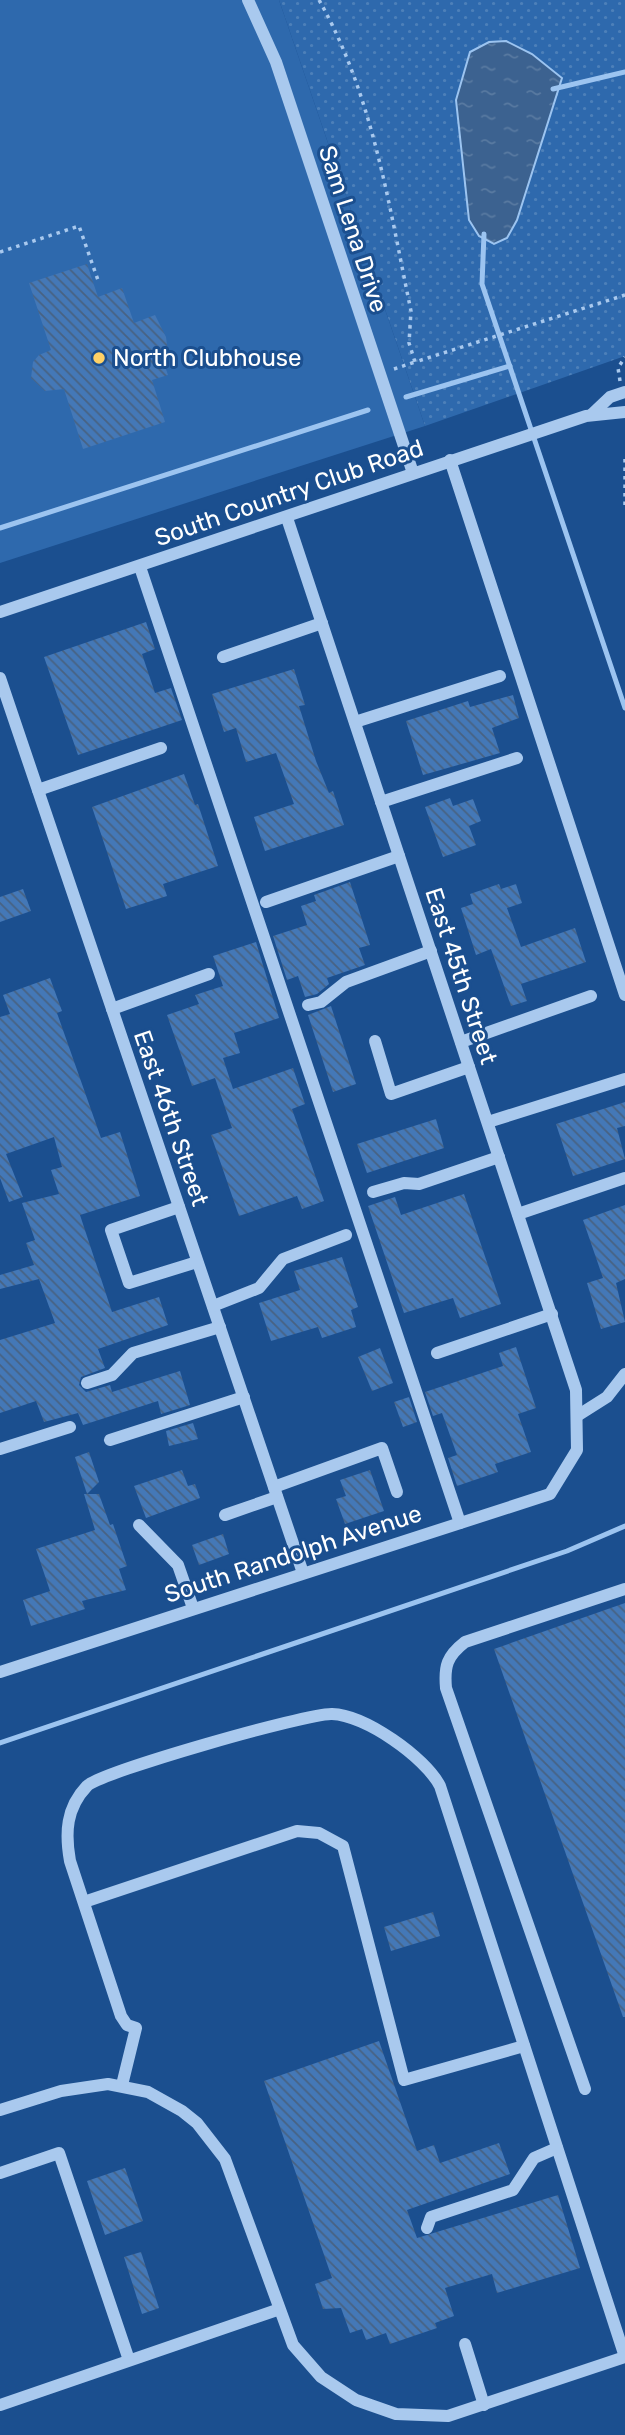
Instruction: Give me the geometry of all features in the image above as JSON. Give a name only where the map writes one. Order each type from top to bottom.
[{"type":"street","name":"Sam Lena Drive","points":[[248,0],[276,62],[413,473]]},
{"type":"street","name":"South Country Club Road","points":[[589,415],[622,387]]},
{"type":"street","name":"South Country Club Road","points":[[0,612],[589,415],[614,416],[625,412]]},
{"type":"street","points":[[450,460],[625,995]]},
{"type":"street","name":"East 45th Street","points":[[287,518],[576,1390],[577,1450]]},
{"type":"street","points":[[140,566],[460,1523]]},
{"type":"street","points":[[223,657],[322,623]]},
{"type":"street","points":[[355,722],[500,676]]},
{"type":"street","name":"East 46th Street","points":[[0,677],[303,1573]]},
{"type":"street","points":[[38,790],[161,748]]},
{"type":"street","points":[[381,802],[517,758]]},
{"type":"street","points":[[266,902],[400,856]]},
{"type":"street","points":[[308,1005],[321,1002],[345,982],[431,951]]},
{"type":"street","points":[[112,1009],[209,974]]},
{"type":"street","points":[[461,1042],[591,996]]},
{"type":"street","points":[[375,1041],[391,1094],[469,1067]]},
{"type":"street","points":[[488,1122],[625,1079]]},
{"type":"street","points":[[373,1192],[404,1183],[419,1184],[499,1157]]},
{"type":"street","points":[[518,1214],[625,1178]]},
{"type":"street","points":[[179,1207],[111,1230],[129,1283],[197,1262]]},
{"type":"street","points":[[213,1306],[259,1289],[282,1259],[346,1235]]},
{"type":"street","points":[[437,1353],[552,1314]]},
{"type":"street","points":[[87,1383],[112,1375],[133,1353],[220,1327]]},
{"type":"street","points":[[577,1416],[607,1396],[625,1374]]},
{"type":"street","points":[[110,1440],[244,1398]]},
{"type":"street","points":[[0,1449],[70,1427]]},
{"type":"street","points":[[225,1515],[382,1448],[397,1492]]},
{"type":"street","name":"South Randolph Avenue","points":[[0,1672],[550,1494],[577,1450]]},
{"type":"street","points":[[139,1525],[178,1565],[194,1608]]},
{"type":"street","points":[[585,2089],[446,1688],[445,1673],[449,1655],[465,1642],[625,1588]]},
{"type":"street","points":[[0,2110],[77,2087],[122,2085],[167,2101],[197,2123],[218,2149],[236,2182],[277,2310],[293,2345],[321,2377],[356,2400],[397,2414],[430,2418],[484,2405],[625,2357],[436,1777],[407,1752],[356,1719],[332,1714],[319,1715],[184,1751],[90,1783],[74,1805],[66,1838],[69,1861],[121,2016],[127,2025],[136,2028],[122,2085]]},
{"type":"street","points":[[84,1902],[297,1831],[319,1833],[342,1846],[404,2080],[524,2046]]},
{"type":"street","points":[[427,2228],[431,2217],[513,2190],[534,2158],[557,2148]]},
{"type":"street","points":[[0,2173],[59,2153],[129,2360]]},
{"type":"street","points":[[0,2405],[277,2310]]},
{"type":"street","points":[[465,2344],[484,2405]]},
{"type":"path","points":[[319,0],[341,38],[362,94],[411,312],[409,343],[415,362]]},
{"type":"path","points":[[0,252],[79,226],[99,283]]},
{"type":"path","points":[[379,374],[625,295]]},
{"type":"path","points":[[622,387],[618,368],[625,357]]},
{"type":"path","points":[[625,459],[625,505]]},
{"type":"shaded area","points":[[0,0],[279,0],[425,426],[0,563]]},
{"type":"shaded area","points":[[279,0],[625,0],[625,356],[425,426]]},
{"type":"water","points":[[506,41],[532,54],[562,78],[517,220],[507,238],[494,244],[479,236],[469,220],[456,100],[470,52],[489,42]]},
{"type":"building","name":"North Clubhouse","points":[[87,264],[98,297],[122,288],[134,323],[155,315],[166,337],[168,353],[161,355],[168,375],[152,380],[165,422],[83,449],[64,389],[45,391],[31,378],[33,362],[39,355],[51,350],[29,283]]},
{"type":"building","points":[[146,622],[155,649],[142,654],[155,693],[171,688],[182,720],[78,755],[44,657]]},
{"type":"building","points":[[294,669],[305,705],[299,706],[316,761],[329,793],[333,791],[344,825],[265,851],[254,817],[294,804],[276,753],[246,762],[236,728],[224,732],[212,694]]},
{"type":"building","points":[[513,695],[519,718],[492,728],[500,753],[423,775],[406,721],[468,701],[470,707]]},
{"type":"building","points":[[184,774],[195,805],[198,804],[218,866],[163,884],[167,896],[126,909],[92,807]]},
{"type":"building","points":[[450,798],[453,806],[473,799],[481,821],[469,826],[476,845],[443,857],[425,807]]},
{"type":"building","points":[[350,882],[370,945],[359,948],[365,965],[327,978],[329,984],[317,994],[305,997],[298,976],[287,980],[273,936],[307,925],[301,906],[316,901],[314,895]]},
{"type":"building","points":[[499,884],[501,889],[516,884],[522,903],[507,908],[521,947],[575,928],[586,962],[521,984],[527,1001],[511,1006],[491,949],[476,955],[461,908],[473,904],[470,894]]},
{"type":"building","points":[[23,889],[31,911],[0,922],[0,897]]},
{"type":"building","points":[[256,942],[279,1018],[234,1033],[240,1053],[223,1058],[233,1089],[293,1068],[305,1104],[292,1109],[324,1201],[302,1209],[297,1196],[239,1216],[211,1135],[232,1128],[215,1078],[192,1086],[167,1015],[199,1004],[195,995],[223,986],[213,956]]},
{"type":"building","points":[[50,978],[62,1011],[57,1013],[101,1138],[120,1132],[140,1196],[80,1215],[112,1312],[159,1297],[168,1325],[98,1349],[105,1368],[81,1377],[79,1385],[86,1392],[110,1385],[112,1392],[180,1371],[190,1405],[161,1414],[158,1401],[83,1425],[78,1413],[44,1422],[36,1401],[0,1413],[0,1340],[55,1323],[39,1279],[0,1289],[0,1275],[34,1265],[26,1243],[35,1240],[22,1203],[59,1194],[51,1170],[62,1167],[54,1137],[6,1154],[23,1197],[9,1202],[0,1178],[0,1017],[10,1014],[3,995]]},
{"type":"building","points":[[331,1006],[356,1084],[333,1092],[308,1015]]},
{"type":"building","points":[[625,1102],[625,1126],[617,1128],[625,1159],[573,1176],[556,1124]]},
{"type":"building","points":[[436,1119],[444,1148],[367,1173],[357,1144]]},
{"type":"building","points":[[464,1194],[501,1304],[460,1318],[453,1298],[404,1313],[368,1206],[395,1197],[401,1215]]},
{"type":"building","points":[[625,1205],[625,1279],[616,1283],[625,1322],[601,1329],[587,1283],[603,1278],[583,1220]]},
{"type":"building","points":[[342,1257],[358,1307],[351,1310],[356,1327],[322,1338],[318,1327],[271,1341],[259,1303],[300,1290],[294,1271]]},
{"type":"building","points":[[516,1347],[536,1408],[518,1414],[531,1452],[495,1464],[498,1472],[457,1486],[448,1458],[457,1455],[442,1413],[433,1416],[425,1392],[503,1366],[499,1353]]},
{"type":"building","points":[[380,1348],[393,1383],[372,1391],[358,1357]]},
{"type":"building","points":[[409,1397],[417,1422],[403,1427],[394,1402]]},
{"type":"building","points":[[193,1423],[198,1439],[169,1446],[166,1431]]},
{"type":"building","points":[[89,1452],[99,1482],[87,1494],[75,1457]]},
{"type":"building","points":[[182,1470],[188,1486],[195,1484],[200,1498],[146,1518],[134,1486]]},
{"type":"building","points":[[370,1470],[384,1511],[345,1524],[336,1499],[346,1496],[340,1480]]},
{"type":"building","points":[[84,1494],[99,1494],[110,1525],[113,1524],[127,1566],[119,1569],[126,1590],[82,1601],[85,1609],[31,1626],[23,1600],[50,1591],[36,1549],[95,1530]]},
{"type":"building","points":[[223,1534],[229,1554],[199,1565],[192,1545]]},
{"type":"building","points":[[625,1603],[625,2017],[623,2017],[494,1649]]},
{"type":"building","points":[[433,1912],[440,1936],[391,1951],[384,1927]]},
{"type":"building","points":[[379,2041],[417,2151],[434,2145],[440,2163],[499,2143],[510,2174],[407,2210],[417,2238],[558,2195],[580,2268],[497,2293],[492,2274],[445,2288],[454,2316],[435,2323],[437,2328],[390,2344],[386,2333],[366,2340],[362,2329],[350,2333],[341,2308],[323,2309],[315,2284],[332,2278],[264,2081]]},
{"type":"building","points":[[125,2168],[143,2221],[105,2235],[87,2181]]},
{"type":"building","points":[[141,2252],[159,2308],[142,2314],[124,2257]]},
{"type":"waterway","points":[[553,89],[625,72]]},
{"type":"waterway","points":[[484,234],[482,284],[625,708]]},
{"type":"waterway","points":[[406,397],[510,366]]},
{"type":"waterway","points":[[0,528],[368,410]]},
{"type":"waterway","points":[[0,1743],[567,1551],[625,1526]]},
{"type":"place","name":"North Clubhouse","points":[[99,358]]}]
